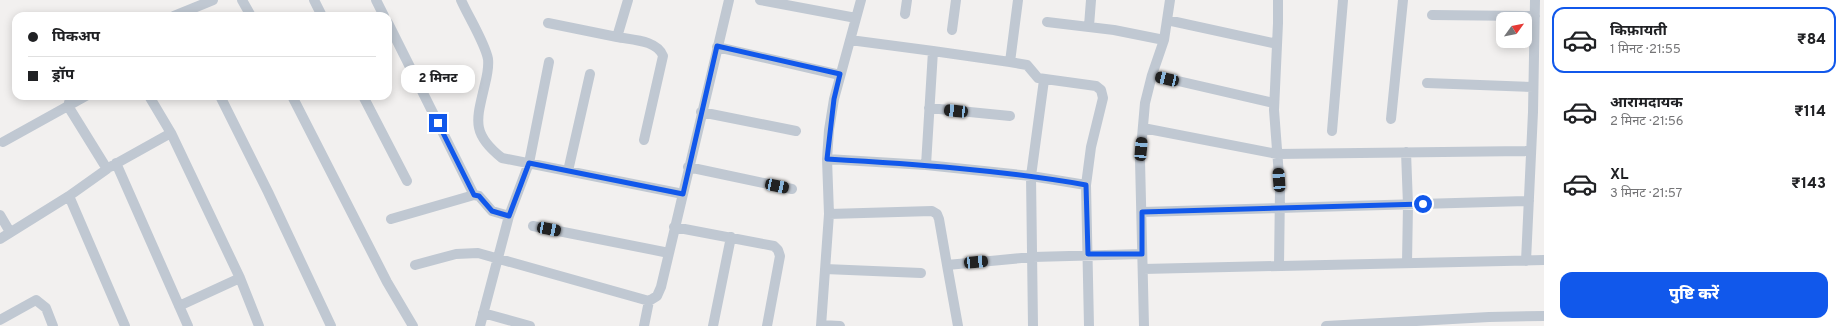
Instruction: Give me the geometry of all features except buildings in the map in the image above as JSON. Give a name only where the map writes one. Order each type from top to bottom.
[{"type":"street","points":[[181,12],[189,5],[213,0]]},
{"type":"street","points":[[242,0],[249,12]]},
{"type":"street","points":[[314,0],[320,12]]},
{"type":"street","points":[[376,0],[382,12]]},
{"type":"street","points":[[461,0],[488,58],[488,70],[477,119],[479,131],[483,141],[502,158],[683,194]]},
{"type":"street","points":[[617,37],[628,0]]},
{"type":"street","points":[[644,326],[649,301],[657,296],[661,287],[728,0]]},
{"type":"street","points":[[760,0],[856,18]]},
{"type":"street","points":[[840,326],[821,326],[829,214],[827,159],[834,99],[861,0]]},
{"type":"street","points":[[905,14],[907,0]]},
{"type":"street","points":[[952,30],[956,0]]},
{"type":"street","points":[[1010,62],[1018,0]]},
{"type":"street","points":[[1089,26],[1091,0]]},
{"type":"street","points":[[1144,326],[1140,160],[1145,103],[1152,75],[1164,40],[1170,0]]},
{"type":"street","points":[[1278,0],[1274,103],[1280,209],[1279,266]]},
{"type":"street","points":[[1332,131],[1344,0]]},
{"type":"street","points":[[1391,119],[1403,0]]},
{"type":"street","points":[[1526,261],[1531,151],[1535,0]]},
{"type":"street","points":[[1432,15],[1535,16]]},
{"type":"street","points":[[1168,20],[1277,44]]},
{"type":"street","points":[[1047,22],[1089,26],[1164,40]]},
{"type":"street","points":[[548,23],[654,45],[660,50],[663,56],[644,140]]},
{"type":"street","points":[[392,31],[474,195]]},
{"type":"street","points":[[850,40],[1027,65],[1034,75],[1044,80],[1096,86],[1101,90],[1103,98],[1091,147],[1086,185],[1089,326]]},
{"type":"street","points":[[717,46],[840,74]]},
{"type":"street","points":[[926,165],[933,51]]},
{"type":"street","points":[[480,326],[509,216],[529,163],[549,62]]},
{"type":"street","points":[[568,171],[590,74]]},
{"type":"street","points":[[1152,75],[1274,103]]},
{"type":"street","points":[[1033,326],[1031,176],[1044,80]]},
{"type":"street","points":[[1427,83],[1533,87]]},
{"type":"street","points":[[151,100],[171,133],[240,278],[259,326]]},
{"type":"street","points":[[222,100],[268,192],[331,326]]},
{"type":"street","points":[[294,100],[387,282],[413,326]]},
{"type":"street","points":[[365,100],[407,181]]},
{"type":"street","points":[[3,142],[70,101],[107,169]]},
{"type":"street","points":[[929,108],[1010,116]]},
{"type":"street","points":[[702,112],[796,131]]},
{"type":"street","points":[[1143,128],[1277,154],[1531,151]]},
{"type":"street","points":[[0,238],[69,196],[116,163],[171,133]]},
{"type":"street","points":[[1406,152],[1408,205],[1407,263]]},
{"type":"street","points":[[827,159],[926,165],[1031,176],[1086,185]]},
{"type":"street","points":[[116,163],[188,326]]},
{"type":"street","points":[[688,167],[792,189]]},
{"type":"street","points":[[391,219],[474,195],[479,196],[492,211],[509,216]]},
{"type":"street","points":[[69,196],[125,326]]},
{"type":"street","points":[[1142,212],[1529,201]]},
{"type":"street","points":[[829,214],[932,211],[937,214],[958,326]]},
{"type":"street","points":[[0,215],[10,232]]},
{"type":"street","points":[[533,226],[669,253]]},
{"type":"street","points":[[674,227],[774,246],[778,250],[780,256],[767,326]]},
{"type":"street","points":[[713,326],[731,237]]},
{"type":"street","points":[[415,265],[466,252],[498,258],[649,301]]},
{"type":"street","points":[[947,265],[1088,254],[1142,254]]},
{"type":"street","points":[[1143,269],[1544,260]]},
{"type":"street","points":[[825,269],[921,273]]},
{"type":"street","points":[[179,306],[240,278]]},
{"type":"street","points":[[0,320],[36,300],[46,308],[53,326]]},
{"type":"street","points":[[483,313],[530,326]]},
{"type":"street","points":[[1326,326],[1489,322],[1544,316]]},
{"type":"route","points":[[438,123],[474,195],[479,196],[492,211],[509,216],[529,163],[683,194],[717,46],[840,74],[829,130],[827,159],[926,165],[1016,174],[1086,185],[1088,254],[1142,254],[1142,212],[1423,204]]}]
